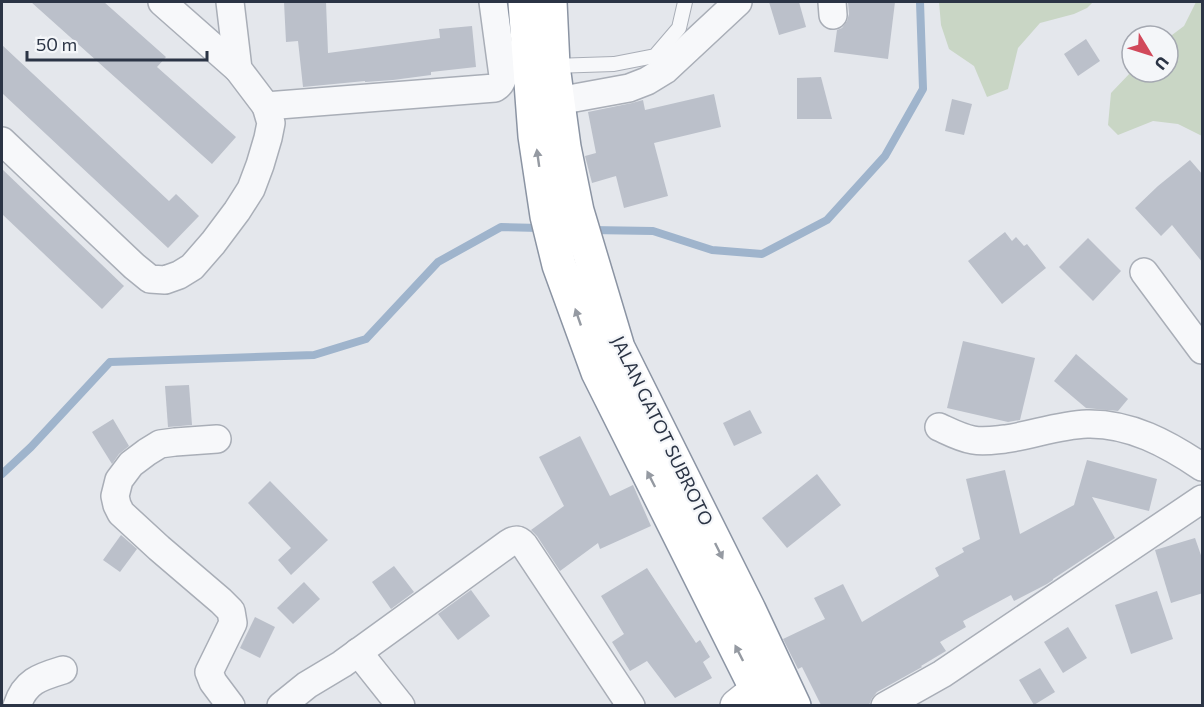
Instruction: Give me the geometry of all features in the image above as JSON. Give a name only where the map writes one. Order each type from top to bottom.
[{"type":"highway","name":"JALAN GATOT SUBROTO","points":[[525,2],[542,66],[558,101],[564,147],[562,214]]},
{"type":"highway","name":"JALAN GATOT SUBROTO","points":[[550,2],[535,136],[608,360],[749,610],[767,697]]},
{"type":"street","points":[[2,141],[150,279],[165,280],[192,267],[213,243],[251,189],[271,123],[266,106],[238,69],[162,2]]},
{"type":"street","points":[[230,2],[238,69]]},
{"type":"street","points":[[266,106],[495,88],[499,86],[503,76],[492,2]]},
{"type":"street","points":[[558,101],[629,88],[647,81],[664,70],[738,2]]},
{"type":"street","points":[[1144,272],[1203,350]]},
{"type":"street","points":[[939,427],[959,437],[984,441],[1025,436],[1063,426],[1103,425],[1154,438],[1203,467]]},
{"type":"street","points":[[218,439],[160,444],[131,464],[118,480],[115,496],[121,513],[231,611],[233,623],[209,672],[222,702]]},
{"type":"street","points":[[885,705],[942,674],[1203,500]]},
{"type":"street","points":[[281,705],[307,685],[342,664],[513,540],[521,541],[524,545],[631,705]]},
{"type":"street","points":[[358,652],[401,705]]},
{"type":"street","points":[[17,705],[21,693],[38,678],[63,670]]},
{"type":"lane","points":[[542,66],[614,64],[655,56],[679,28],[685,2]]},
{"type":"green space","points":[[939,2],[1093,2],[1087,8],[1074,14],[1040,23],[1018,48],[1008,89],[987,97],[974,66],[949,49],[941,25]]},
{"type":"green space","points":[[1196,2],[1202,2],[1202,136],[1178,124],[1153,121],[1118,135],[1108,125],[1111,93],[1120,84],[1180,84],[1180,29],[1184,26]]},
{"type":"building","points":[[31,2],[104,2],[166,57],[157,67],[236,137],[212,164]]},
{"type":"building","points":[[284,2],[326,2],[328,53],[440,38],[439,29],[472,26],[476,67],[431,72],[431,75],[393,80],[303,87],[298,41],[286,42]]},
{"type":"building","points":[[769,2],[799,2],[806,27],[779,35]]},
{"type":"building","points":[[848,2],[895,2],[888,59],[834,52],[837,30],[842,28],[849,14]]},
{"type":"building","points":[[1086,39],[1100,61],[1078,76],[1064,54]]},
{"type":"building","points":[[2,45],[169,201],[176,194],[199,216],[168,248],[2,93]]},
{"type":"building","points":[[821,77],[832,119],[797,119],[797,78]]},
{"type":"building","points":[[714,94],[721,127],[654,143],[668,196],[624,208],[616,176],[592,183],[585,156],[596,153],[588,112],[643,100],[645,110]]},
{"type":"building","points":[[952,99],[972,104],[964,135],[945,131]]},
{"type":"building","points":[[1190,160],[1203,175],[1203,263],[1172,225],[1161,236],[1135,208]]},
{"type":"building","points":[[2,169],[124,286],[102,309],[2,214]]},
{"type":"building","points":[[1005,232],[1012,241],[1016,237],[1024,246],[1027,244],[1046,268],[1002,304],[968,261]]},
{"type":"building","points":[[1088,238],[1121,271],[1093,301],[1059,267]]},
{"type":"building","points":[[963,341],[1035,358],[1020,420],[1008,422],[947,408]]},
{"type":"building","points":[[1076,354],[1128,399],[1118,411],[1086,408],[1054,381]]},
{"type":"building","points":[[189,385],[192,425],[168,427],[165,386]]},
{"type":"building","points":[[750,410],[762,433],[734,446],[723,423]]},
{"type":"building","points":[[113,419],[129,446],[112,464],[92,432]]},
{"type":"building","points":[[580,436],[610,496],[633,485],[651,526],[600,549],[598,543],[560,571],[531,530],[564,506],[539,457]]},
{"type":"building","points":[[1087,460],[1157,479],[1149,511],[1092,497],[1115,538],[1047,584],[1014,601],[1011,595],[963,621],[966,627],[940,642],[946,651],[877,692],[869,705],[821,705],[802,667],[798,669],[783,639],[825,619],[814,598],[843,584],[862,622],[939,576],[935,568],[964,552],[962,548],[980,539],[966,479],[1005,470],[1020,534],[1074,505]]},
{"type":"building","points":[[817,474],[841,505],[787,548],[762,518]]},
{"type":"building","points":[[270,481],[328,540],[291,575],[278,560],[291,548],[248,503]]},
{"type":"building","points":[[121,535],[137,549],[120,572],[103,560]]},
{"type":"building","points":[[1195,538],[1203,561],[1203,593],[1171,603],[1155,550]]},
{"type":"building","points":[[394,566],[414,592],[391,609],[372,582]]},
{"type":"building","points":[[647,568],[696,643],[700,640],[710,657],[703,662],[712,678],[675,698],[647,661],[630,671],[612,642],[624,634],[601,596]]},
{"type":"building","points":[[304,582],[320,599],[293,624],[277,608]]},
{"type":"building","points":[[471,590],[490,616],[458,640],[438,614]]},
{"type":"building","points":[[1157,591],[1173,639],[1131,654],[1115,605]]},
{"type":"building","points":[[255,617],[275,627],[260,658],[240,648]]},
{"type":"building","points":[[1068,627],[1087,658],[1063,673],[1044,642]]},
{"type":"building","points":[[1040,668],[1055,692],[1034,705],[1019,680]]},
{"type":"waterway","points":[[591,230],[653,231],[712,250],[762,254],[827,220],[885,156],[923,89],[920,2]]},
{"type":"waterway","points":[[2,474],[31,447],[110,362],[314,355],[366,339],[438,262],[501,227],[540,228]]}]
